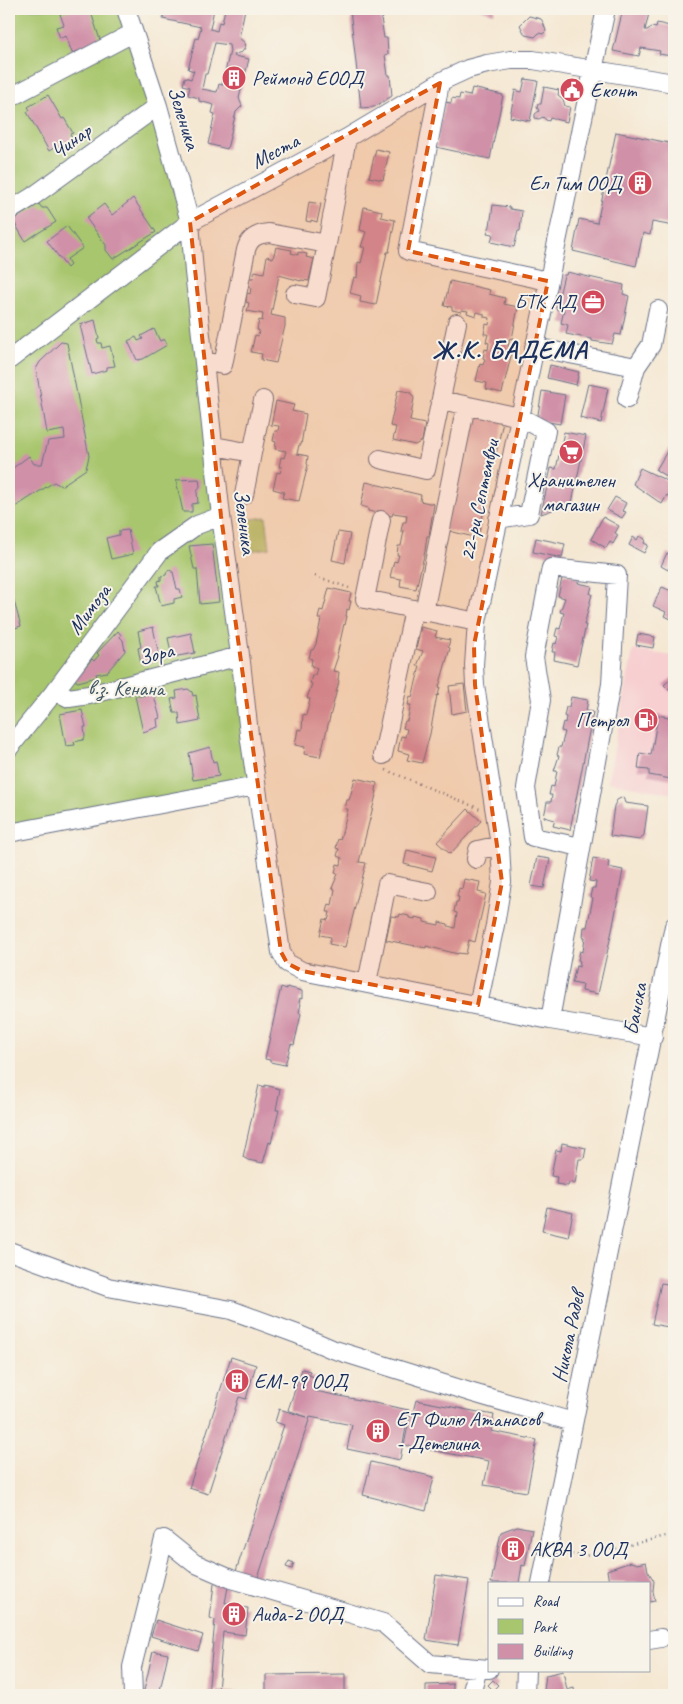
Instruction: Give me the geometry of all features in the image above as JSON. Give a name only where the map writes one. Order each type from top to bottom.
[{"type":"street","name":"Зеленика","points":[[126,9],[158,106],[190,222],[221,516],[256,786],[281,952],[287,963],[302,971],[550,1020],[653,1038]]},
{"type":"street","name":"22-ри Септември","points":[[478,1005],[502,882],[500,845],[475,685],[474,665],[477,622],[606,9]]},
{"type":"street","points":[[9,98],[133,33]]},
{"type":"street","name":"Места","points":[[9,360],[190,222],[347,138],[440,83],[468,69],[511,60],[533,60],[674,83]]},
{"type":"street","points":[[440,83],[408,250],[548,281]]},
{"type":"street","name":"Чинар","points":[[9,211],[32,197],[158,106]]},
{"type":"street","points":[[295,294],[316,298],[347,138]]},
{"type":"street","points":[[204,361],[223,365],[247,245],[253,238],[260,234],[269,233],[327,244]]},
{"type":"street","points":[[627,400],[636,367],[651,345],[658,310]]},
{"type":"street","points":[[380,459],[426,470],[457,323]]},
{"type":"street","points":[[534,347],[636,367]]},
{"type":"street","points":[[244,495],[263,400]]},
{"type":"street","points":[[441,400],[520,417],[546,430],[528,514],[498,519]]},
{"type":"street","points":[[383,755],[419,610],[466,405]]},
{"type":"street","points":[[214,446],[252,453]]},
{"type":"street","name":"Мимоза","points":[[9,748],[55,692],[160,551],[196,525],[221,516]]},
{"type":"street","points":[[381,520],[365,599],[477,622]]},
{"type":"street","points":[[550,1020],[611,684],[617,575],[550,568],[534,658],[541,700],[526,788],[532,837],[581,847]]},
{"type":"street","name":"Зора","points":[[55,692],[69,698],[89,695],[240,656]]},
{"type":"street","points":[[9,833],[256,786]]},
{"type":"street","points":[[476,859],[478,850],[500,845]]},
{"type":"street","points":[[367,983],[387,884],[428,892]]},
{"type":"street","name":"Банска","points":[[640,1101],[674,932]]},
{"type":"street","name":"Никола Радев","points":[[541,1582],[640,1101]]},
{"type":"street","points":[[9,1251],[108,1287],[231,1310],[332,1349],[573,1422]]},
{"type":"street","points":[[133,1695],[132,1667],[164,1539],[194,1563],[231,1579],[383,1623],[430,1664],[484,1668],[471,1695]]},
{"type":"street","points":[[521,1672],[525,1695]]},
{"type":"path","points":[[315,576],[360,592],[365,599]]},
{"type":"path","points":[[383,755],[380,768],[468,805]]},
{"type":"path","points":[[548,1551],[585,1556],[674,1534]]},
{"type":"highlighted area","points":[[440,83],[408,251],[548,281],[474,645],[475,685],[502,882],[478,1005],[302,971],[287,963],[281,952],[221,516],[190,222]]},
{"type":"shaded area","points":[[633,650],[674,656],[674,794],[608,782]]},
{"type":"green space","name":"в.з. Кенана","points":[[9,9],[126,9],[190,222],[256,786],[9,837]]},
{"type":"green space","points":[[266,517],[270,548],[250,551],[245,520]]},
{"type":"building","points":[[73,9],[90,9],[101,43],[72,53],[66,36],[60,38],[56,27],[64,25],[60,14]]},
{"type":"building","name":"Реймонд ЕООД","points":[[165,9],[214,9],[210,29],[217,31],[219,22],[222,23],[225,9],[245,9],[239,38],[244,42],[245,48],[234,56],[249,59],[239,98],[242,106],[236,112],[227,149],[208,144],[215,114],[212,113],[214,105],[199,101],[199,98],[188,95],[190,87],[183,85],[185,77],[191,79],[194,71],[188,69],[196,38],[198,39],[201,27],[163,19]],"holes":[[[215,43],[229,45],[230,51],[222,85],[219,84],[217,92],[202,89]]]},
{"type":"building","points":[[350,9],[383,9],[384,17],[381,18],[384,38],[387,38],[388,54],[385,55],[388,75],[390,75],[392,96],[374,107],[361,108]]},
{"type":"building","points":[[479,9],[495,9],[494,13]]},
{"type":"building","points":[[623,9],[650,9],[645,30],[652,27],[656,28],[657,23],[674,27],[674,54],[671,54],[671,56],[659,54],[660,51],[641,48],[639,56],[613,51]]},
{"type":"building","points":[[529,16],[541,19],[546,31],[543,34],[539,33],[535,37],[525,35],[520,25]]},
{"type":"building","points":[[525,79],[538,81],[530,121],[510,117],[515,90],[522,92]]},
{"type":"building","points":[[544,87],[559,90],[558,95],[563,99],[565,106],[570,107],[567,122],[550,118],[549,121],[543,117],[535,118],[535,114],[539,111],[537,107],[538,104],[541,104]]},
{"type":"building","points":[[472,88],[503,95],[490,159],[436,147],[445,102],[451,103],[452,98],[459,99],[460,94],[470,96]]},
{"type":"building","points":[[48,95],[73,133],[70,134],[74,140],[59,149],[57,146],[49,151],[27,112],[30,110],[28,107]]},
{"type":"building","name":"Ел Тим ООД","points":[[616,132],[674,144],[674,226],[652,222],[650,235],[643,233],[636,266],[573,251],[579,219],[597,223]]},
{"type":"building","points":[[376,149],[389,152],[383,180],[369,177]]},
{"type":"building","points":[[133,198],[156,232],[113,259],[106,250],[106,245],[86,218],[104,204],[112,215]]},
{"type":"building","points":[[309,202],[321,204],[317,222],[306,221]]},
{"type":"building","points":[[39,204],[42,208],[47,208],[56,222],[25,241],[13,220]]},
{"type":"building","points":[[493,205],[522,211],[520,231],[518,231],[514,247],[491,242],[493,234],[487,233]]},
{"type":"building","points":[[364,207],[382,211],[381,217],[395,220],[376,305],[360,302],[361,296],[350,293],[354,277],[357,278],[358,262],[361,263],[365,247],[361,247],[366,232],[360,230]]},
{"type":"building","points":[[67,226],[83,248],[67,259],[70,265],[67,268],[47,241]]},
{"type":"building","points":[[276,247],[292,250],[291,253],[298,255],[298,252],[307,254],[306,257],[314,259],[309,281],[301,281],[279,275],[271,315],[285,318],[285,326],[276,363],[261,360],[262,354],[251,352],[255,335],[258,336],[259,320],[262,321],[263,314],[247,311],[249,303],[246,302],[247,293],[250,294],[251,287],[248,287],[250,278],[253,278],[255,271],[264,273],[267,256],[273,258]]},
{"type":"building","name":"БТК АД","points":[[567,272],[624,285],[623,294],[629,296],[621,335],[615,334],[612,344],[566,334],[568,325],[561,323],[564,310],[556,309],[564,275]]},
{"type":"building","points":[[450,281],[490,290],[489,294],[505,298],[504,304],[518,307],[512,339],[510,338],[508,347],[512,348],[511,356],[502,393],[486,389],[487,383],[476,381],[480,364],[483,365],[485,359],[483,358],[485,349],[488,350],[489,343],[486,342],[488,334],[484,334],[486,324],[489,325],[490,318],[484,317],[484,314],[477,312],[476,316],[467,313],[468,311],[461,310],[461,312],[452,310],[452,307],[444,306]]},
{"type":"building","points":[[95,320],[99,338],[97,339],[98,343],[101,343],[102,348],[110,346],[115,366],[107,367],[107,370],[92,374],[80,325]]},
{"type":"building","points":[[154,329],[160,341],[164,339],[167,345],[143,359],[137,360],[128,341],[136,337],[138,341],[143,339],[141,336]]},
{"type":"building","points":[[61,342],[67,343],[89,456],[86,469],[61,486],[54,482],[9,511],[9,471],[29,456],[34,464],[42,464],[48,441],[65,439],[64,430],[47,433],[36,369],[40,362]]},
{"type":"building","points":[[550,365],[579,372],[576,385],[547,378]]},
{"type":"building","points":[[588,384],[608,388],[601,423],[580,418]]},
{"type":"building","points":[[398,390],[410,392],[414,398],[410,421],[425,424],[422,441],[415,445],[393,440],[396,427],[390,426]]},
{"type":"building","points":[[542,391],[565,395],[560,424],[537,420]]},
{"type":"building","points":[[276,401],[294,405],[292,411],[306,414],[301,445],[299,445],[297,454],[308,456],[308,465],[299,501],[282,498],[284,492],[273,489],[277,472],[280,473],[282,467],[279,467],[281,457],[284,458],[286,451],[275,449],[276,442],[273,441],[275,431],[278,431],[279,426],[271,425]]},
{"type":"building","points":[[469,415],[503,421],[479,533],[474,537],[445,530]]},
{"type":"building","points":[[564,432],[586,436],[572,503],[541,514],[551,468],[556,469]]},
{"type":"building","points":[[669,448],[674,452],[674,473],[670,479],[656,470]]},
{"type":"building","points":[[640,468],[674,484],[674,499],[667,495],[662,504],[633,484]]},
{"type":"building","points":[[199,479],[198,503],[192,504],[192,512],[183,512],[176,480]]},
{"type":"building","points":[[366,482],[421,495],[420,501],[434,504],[429,536],[427,536],[416,589],[400,586],[401,579],[390,577],[394,561],[397,562],[399,555],[397,555],[398,546],[401,546],[404,531],[401,531],[403,522],[406,522],[407,515],[393,513],[392,516],[379,511],[377,513],[368,511],[368,508],[361,506]]},
{"type":"building","points":[[615,497],[626,503],[622,511],[626,512],[622,518],[607,510]]},
{"type":"building","points":[[603,517],[619,526],[615,533],[618,535],[613,544],[610,542],[606,548],[591,539]]},
{"type":"building","points":[[128,530],[133,554],[111,559],[106,538],[119,535],[119,531]]},
{"type":"building","points":[[338,532],[350,534],[345,563],[332,560]]},
{"type":"building","points":[[639,536],[645,539],[644,543],[648,545],[644,553],[629,545],[633,537],[637,540]]},
{"type":"building","points":[[536,538],[565,544],[562,558],[533,552]]},
{"type":"building","points":[[212,544],[219,602],[200,604],[197,569],[194,569],[189,546]]},
{"type":"building","points":[[667,553],[674,556],[668,570],[661,566]]},
{"type":"building","points":[[167,571],[173,572],[177,589],[180,589],[182,597],[174,599],[174,603],[161,606],[156,586],[159,586],[158,581],[161,580],[161,576],[166,575]]},
{"type":"building","points":[[563,574],[579,577],[578,583],[592,586],[577,665],[554,660],[555,652],[552,652],[558,637],[555,636],[557,628],[560,629],[564,613],[560,612],[565,598],[558,596]]},
{"type":"building","points":[[9,584],[21,626],[9,630]]},
{"type":"building","points":[[662,587],[674,592],[674,620],[664,616],[666,612],[653,606]]},
{"type":"building","points":[[329,588],[351,593],[349,601],[351,601],[349,610],[347,609],[338,656],[333,671],[339,672],[339,681],[320,757],[304,754],[305,747],[295,745],[298,729],[302,730],[303,714],[306,715],[310,699],[307,698],[312,684],[310,683],[312,675],[315,675],[317,668],[311,666],[312,659],[309,658],[311,650],[313,650],[316,644],[321,619],[318,619],[320,610],[323,611]]},
{"type":"building","points":[[153,627],[160,660],[141,664],[138,648],[141,647],[138,631]]},
{"type":"building","points":[[421,627],[437,631],[435,637],[450,640],[448,647],[450,648],[437,695],[430,734],[422,763],[407,760],[409,754],[398,751],[401,736],[405,737],[407,729],[403,728],[405,721],[407,721],[411,705],[408,705],[410,696],[412,697],[420,666],[417,666],[423,651],[416,649]]},
{"type":"building","points":[[118,631],[123,640],[125,651],[107,672],[96,674],[97,677],[76,681],[74,678],[92,659],[94,661],[99,655],[97,653]]},
{"type":"building","points":[[191,633],[195,653],[172,657],[168,638]]},
{"type":"building","points":[[638,634],[655,637],[653,648],[636,645]]},
{"type":"building","points":[[674,676],[674,695],[664,685]]},
{"type":"building","points":[[464,684],[467,711],[452,714],[449,686]]},
{"type":"building","points":[[188,689],[192,692],[193,696],[196,695],[200,721],[180,725],[179,713],[174,713],[171,699],[177,698],[176,691]]},
{"type":"building","points":[[153,692],[160,718],[157,719],[158,727],[143,732],[135,696]]},
{"type":"building","points":[[571,697],[588,700],[586,711],[593,712],[570,830],[553,826],[555,820],[544,817],[547,802],[551,802],[552,795],[549,795],[551,786],[554,787],[557,771],[554,771],[559,756],[557,755],[565,732],[561,731],[563,722],[565,723],[566,707],[569,707]]},
{"type":"building","points":[[82,710],[86,727],[84,727],[85,737],[83,740],[74,742],[75,745],[66,746],[60,714]]},
{"type":"building","points":[[642,713],[649,714],[648,725],[641,724]]},
{"type":"building","points":[[658,715],[674,718],[674,759],[671,779],[649,775],[649,770],[638,769],[640,753],[651,755]]},
{"type":"building","points":[[210,747],[213,762],[216,761],[219,776],[193,780],[189,753]]},
{"type":"building","points":[[355,778],[377,783],[377,791],[359,862],[366,863],[345,947],[329,944],[331,937],[320,935],[324,919],[328,920],[329,917],[330,912],[327,912],[329,904],[332,905],[335,889],[332,888],[338,874],[335,873],[337,864],[341,865],[342,858],[337,856],[339,849],[336,848],[348,809],[345,809],[347,800],[349,800]]},
{"type":"building","points":[[623,797],[625,803],[648,806],[644,835],[640,840],[610,836],[614,806],[617,800]]},
{"type":"building","points":[[468,809],[481,821],[450,854],[437,842]]},
{"type":"building","points":[[407,850],[436,857],[432,871],[404,864]]},
{"type":"building","points":[[537,857],[550,859],[544,888],[531,886]]},
{"type":"building","points":[[593,858],[609,861],[608,867],[623,870],[598,994],[582,991],[583,985],[572,983],[576,966],[579,967],[580,951],[583,952],[584,927],[587,927],[593,898],[590,897],[592,888],[595,888],[596,882],[589,881]]},
{"type":"building","points":[[464,879],[480,882],[478,892],[486,894],[475,942],[469,940],[466,954],[386,940],[391,916],[399,917],[400,914],[409,916],[409,918],[424,919],[424,922],[439,925],[439,922],[448,924],[448,926],[455,928],[457,913],[454,912],[456,902],[458,902],[459,888],[462,889]]},
{"type":"building","points":[[281,987],[302,991],[302,999],[300,998],[299,1003],[301,1004],[299,1012],[301,1014],[294,1045],[291,1044],[285,1065],[265,1059]]},
{"type":"building","points":[[259,1085],[280,1089],[276,1110],[279,1110],[271,1143],[269,1142],[263,1163],[243,1157]]},
{"type":"building","points":[[562,1143],[586,1148],[584,1159],[579,1159],[575,1184],[569,1182],[568,1186],[556,1184],[557,1177],[551,1176],[556,1150],[561,1151]]},
{"type":"building","points":[[547,1207],[573,1213],[568,1237],[542,1231]]},
{"type":"building","points":[[661,1283],[674,1285],[674,1328],[652,1324]]},
{"type":"building","points":[[231,1357],[256,1365],[246,1399],[239,1397],[208,1494],[189,1488]]},
{"type":"building","points":[[302,1369],[310,1371],[309,1375],[316,1378],[316,1381],[312,1383],[315,1391],[409,1410],[400,1460],[347,1449],[352,1425],[310,1417],[258,1578],[236,1571],[284,1425],[275,1422],[279,1409],[306,1417],[288,1410]]},
{"type":"building","points":[[416,1400],[494,1415],[491,1431],[537,1440],[527,1492],[484,1485],[489,1461],[404,1445],[410,1416],[412,1416]]},
{"type":"building","points":[[371,1462],[434,1477],[426,1511],[363,1495]]},
{"type":"building","name":"АКВА 3 ООД","points":[[517,1526],[532,1529],[525,1566],[522,1565],[519,1582],[491,1582],[501,1532]]},
{"type":"building","points":[[289,1561],[294,1563],[292,1569],[286,1567]]},
{"type":"building","points":[[631,1562],[637,1564],[646,1562],[648,1571],[654,1581],[655,1601],[650,1602],[650,1582],[609,1582],[607,1570]]},
{"type":"building","points":[[436,1575],[469,1580],[458,1645],[426,1640]]},
{"type":"building","points":[[214,1584],[228,1587],[225,1603],[230,1603],[229,1606],[248,1608],[245,1635],[223,1632],[218,1691],[213,1691],[213,1695],[208,1695],[215,1620],[210,1618]]},
{"type":"building","points":[[156,1620],[203,1635],[198,1651],[151,1636]]},
{"type":"building","points":[[153,1651],[168,1654],[159,1695],[143,1695]]},
{"type":"building","points":[[563,1672],[567,1690],[574,1688],[575,1695],[545,1695],[546,1675]]},
{"type":"building","points":[[345,1674],[345,1695],[266,1695],[266,1675]]},
{"type":"building","points":[[493,1680],[498,1685],[493,1690],[488,1685]]},
{"type":"building","points":[[453,1684],[453,1695],[426,1695],[426,1685]]},
{"type":"building","points":[[218,1691],[240,1693],[239,1695],[217,1695]]},
{"type":"place","name":"Реймонд ЕООД","points":[[234,78]]},
{"type":"place","name":"Еконт","points":[[572,90]]},
{"type":"place","name":"Ел Тим ООД","points":[[640,183]]},
{"type":"place","name":"БТК АД","points":[[593,302]]},
{"type":"place","name":"Хранителен магазин","points":[[571,452]]},
{"type":"place","name":"Петрол","points":[[646,720]]},
{"type":"place","name":"ЕМ-99 ООД","points":[[237,1381]]},
{"type":"place","name":"ЕТ Филю Атанасов - Детелина","points":[[378,1431]]},
{"type":"place","name":"АКВА 3 ООД","points":[[513,1549]]},
{"type":"place","name":"Аида-2 ООД","points":[[234,1614]]},
{"type":"district","name":"Ж.К. БАДЕМА","points":[[510,349]]}]
